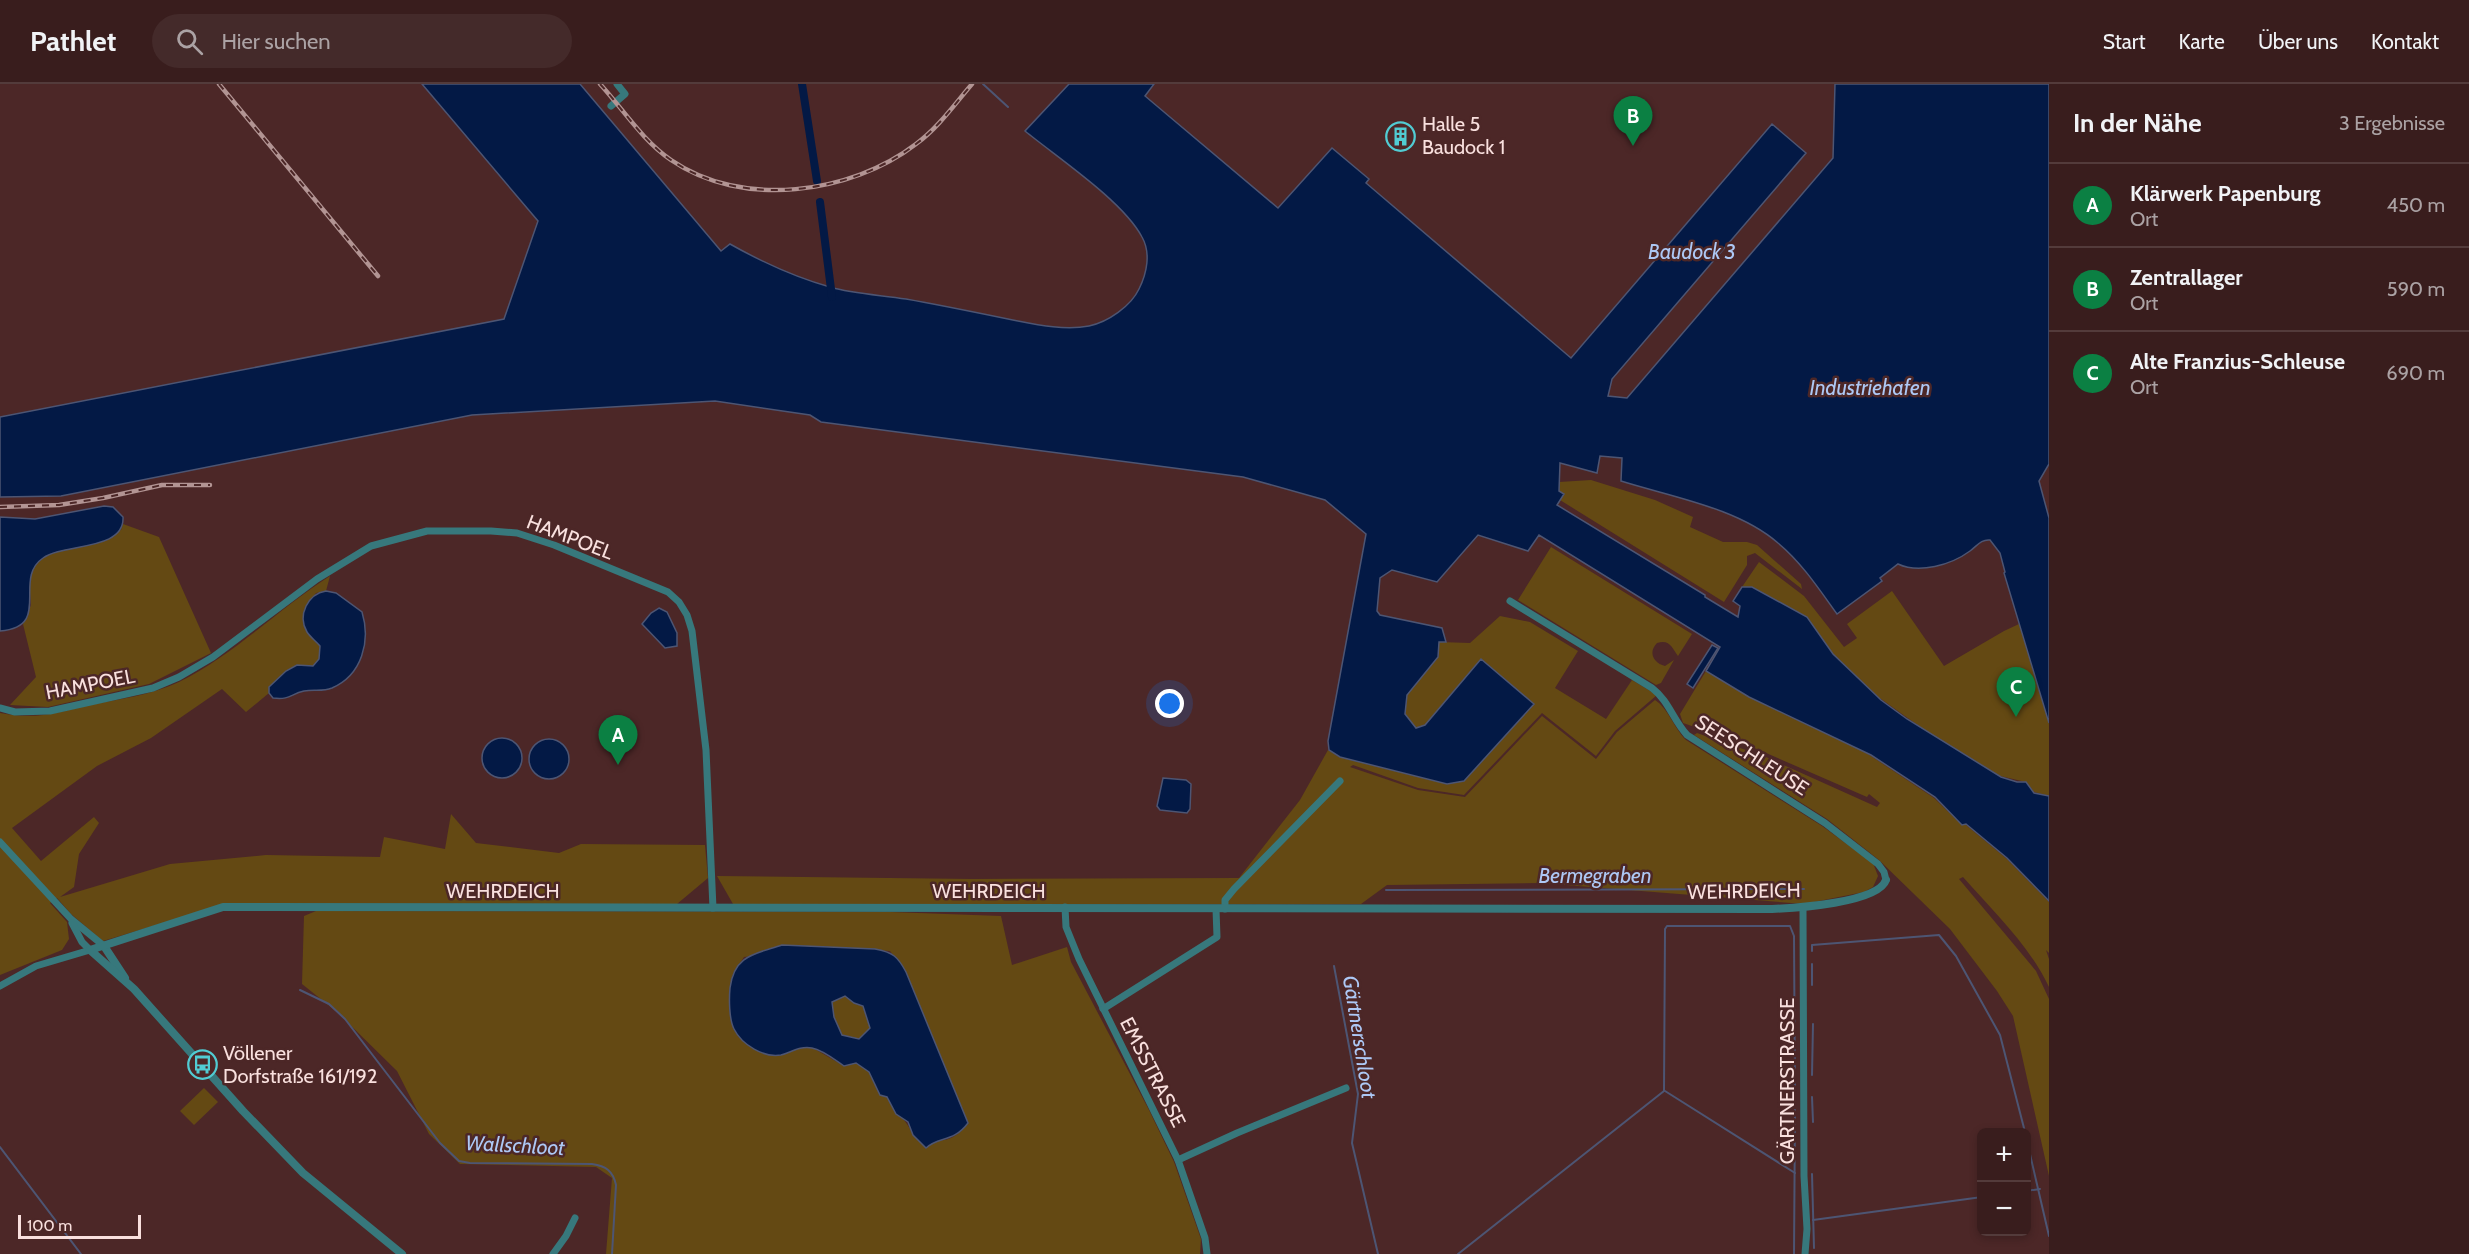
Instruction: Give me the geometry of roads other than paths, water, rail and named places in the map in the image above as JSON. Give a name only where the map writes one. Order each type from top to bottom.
[{"type":"street","points":[[611,106],[625,94],[617,84]]},
{"type":"street","name":"HAMPOEL","points":[[0,708],[15,711],[50,711],[153,688],[179,677],[213,657],[317,579],[371,546],[427,531],[441,530],[491,531],[538,539],[668,592],[687,615],[693,631],[705,750],[713,908]]},
{"type":"street","name":"SEESCHLEUSE","points":[[1510,602],[1652,688],[1667,703],[1674,719],[1687,735],[1825,823],[1878,864],[1886,880]]},
{"type":"street","points":[[1103,1009],[1217,937],[1221,909],[1225,900],[1340,781]]},
{"type":"street","points":[[0,842],[71,919],[104,946],[115,959],[126,981]]},
{"type":"street","name":"WEHRDEICH","points":[[90,950],[224,907],[1803,908],[1868,895],[1884,886],[1886,880]]},
{"type":"street","name":"EMSSTRASSE","points":[[1065,908],[1066,927],[1103,1009],[1178,1160],[1206,1238],[1207,1254]]},
{"type":"street","name":"GÄRTNERSTRASSE","points":[[1803,908],[1804,1176],[1807,1229],[1805,1254]]},
{"type":"street","points":[[71,919],[82,942],[126,981],[284,1154],[325,1193],[402,1254]]},
{"type":"street","points":[[0,986],[36,966],[90,950]]},
{"type":"street","points":[[1178,1160],[1346,1088]]},
{"type":"street","points":[[553,1254],[575,1218]]},
{"type":"water","points":[[422,84],[580,84],[721,251],[730,244],[791,274],[839,289],[906,299],[1038,325],[1069,328],[1089,326],[1104,321],[1130,301],[1139,289],[1144,276],[1147,263],[1145,243],[1133,223],[1105,195],[1025,131],[1069,84],[1154,84],[1145,96],[1278,208],[1332,148],[1369,179],[1366,183],[1571,358],[1772,124],[1806,153],[1612,379],[1608,396],[1627,398],[1833,158],[1835,84],[2049,84],[2049,464],[2039,481],[2049,518],[2049,723],[2000,553],[1990,540],[1982,542],[1962,556],[1944,564],[1915,568],[1898,564],[1880,578],[1882,581],[1837,614],[1795,559],[1762,531],[1724,512],[1621,481],[1622,458],[1600,456],[1597,473],[1560,463],[1559,491],[1564,494],[1557,505],[1738,617],[1740,606],[1733,601],[1742,587],[1752,587],[1807,617],[1833,654],[1881,700],[1907,719],[2001,777],[2026,782],[2034,793],[2049,796],[2049,901],[2007,858],[1966,824],[1962,825],[1935,797],[1871,755],[1749,697],[1706,671],[1720,647],[1539,535],[1528,551],[1478,535],[1437,582],[1392,570],[1380,578],[1377,611],[1380,615],[1442,628],[1446,642],[1439,642],[1438,657],[1407,695],[1405,714],[1416,728],[1425,725],[1481,659],[1534,704],[1464,781],[1447,784],[1340,757],[1329,750],[1328,741],[1366,534],[1325,500],[1243,477],[821,422],[810,415],[715,401],[472,415],[61,496],[0,497],[0,417],[504,319],[538,221]]},
{"type":"water","points":[[104,506],[113,507],[123,517],[121,528],[114,536],[104,541],[53,553],[43,558],[34,567],[29,612],[25,621],[16,628],[0,631],[0,517],[35,519]]},
{"type":"water","points":[[326,591],[336,593],[362,612],[365,634],[362,656],[351,675],[332,688],[273,698],[269,693],[269,687],[286,671],[297,665],[313,666],[319,659],[320,646],[307,632],[303,619],[309,601]]},
{"type":"water","points":[[659,608],[667,612],[677,633],[677,646],[665,648],[642,624],[651,613]]},
{"type":"water","points":[[1712,645],[1718,648],[1693,688],[1687,684]]},
{"type":"water","points":[[502,738],[510,739],[516,744],[521,750],[521,766],[516,772],[510,777],[502,778],[494,777],[488,772],[483,766],[482,758],[483,750],[488,744],[494,739]]},
{"type":"water","points":[[549,739],[557,740],[563,745],[568,751],[568,767],[563,773],[557,778],[549,779],[541,778],[535,773],[530,767],[529,759],[530,751],[535,745],[541,740]]},
{"type":"water","points":[[1163,778],[1186,780],[1191,784],[1190,809],[1187,813],[1160,810],[1157,806]]},
{"type":"water","points":[[782,945],[875,949],[891,954],[897,959],[906,972],[968,1123],[957,1134],[926,1148],[913,1135],[908,1122],[896,1114],[887,1097],[880,1095],[869,1072],[856,1063],[844,1066],[825,1053],[812,1048],[799,1049],[781,1055],[768,1054],[754,1049],[742,1040],[731,1020],[732,977],[747,957]],"holes":[[[845,996],[863,1006],[870,1028],[859,1039],[842,1035],[834,1017],[832,1002]]]},
{"type":"waterway","points":[[802,84],[817,181]]},
{"type":"waterway","points":[[983,84],[1008,107]]},
{"type":"waterway","points":[[820,202],[832,297]]},
{"type":"waterway","name":"Bermegraben","points":[[1386,890],[1804,889]]},
{"type":"waterway","points":[[1458,1254],[1664,1091],[1665,929],[1667,926],[1790,926],[1794,936],[1795,1098]]},
{"type":"waterway","points":[[1812,951],[1812,945],[1939,935],[1956,956],[2000,1035],[2024,1128]]},
{"type":"waterway","points":[[1812,964],[1812,985]]},
{"type":"waterway","name":"Gärtnerschloot","points":[[1334,966],[1358,1094],[1352,1143],[1378,1254]]},
{"type":"waterway","name":"Wallschloot","points":[[300,990],[329,1004],[345,1019],[440,1143],[459,1161],[592,1164],[608,1170],[616,1185],[612,1254]]},
{"type":"waterway","points":[[1812,1075],[1813,1024]]},
{"type":"waterway","points":[[1665,1091],[1795,1173]]},
{"type":"waterway","points":[[1812,1097],[1813,1122]]},
{"type":"waterway","points":[[1794,1254],[1795,1110]]},
{"type":"waterway","points":[[0,1147],[81,1254]]},
{"type":"waterway","points":[[2031,1159],[2049,1236]]},
{"type":"waterway","points":[[1812,1174],[1814,1248]]},
{"type":"waterway","points":[[2031,1190],[2040,1189]]},
{"type":"waterway","points":[[1813,1220],[1977,1198]]},
{"type":"railway","points":[[219,84],[378,276]]},
{"type":"railway","points":[[600,84],[642,134],[671,160],[699,175],[730,185],[763,190],[796,189],[829,184],[890,161],[932,131],[972,84]]},
{"type":"railway","points":[[0,507],[59,505],[162,485],[210,485]]},
{"type":"place","name":"Halle 5 Baudock 1","points":[[1401,136]]},
{"type":"place","name":"Zentrallager","points":[[1633,146]]},
{"type":"place","name":"Alte Franzius-Schleuse","points":[[2016,717]]},
{"type":"place","name":"Klärwerk Papenburg","points":[[618,765]]},
{"type":"place","name":"Völlener Dorfstraße 161/192","points":[[202,1064]]},
{"type":"water label","name":"Baudock 3","points":[[1692,251]]},
{"type":"water label","name":"Industriehafen","points":[[1870,387]]}]
